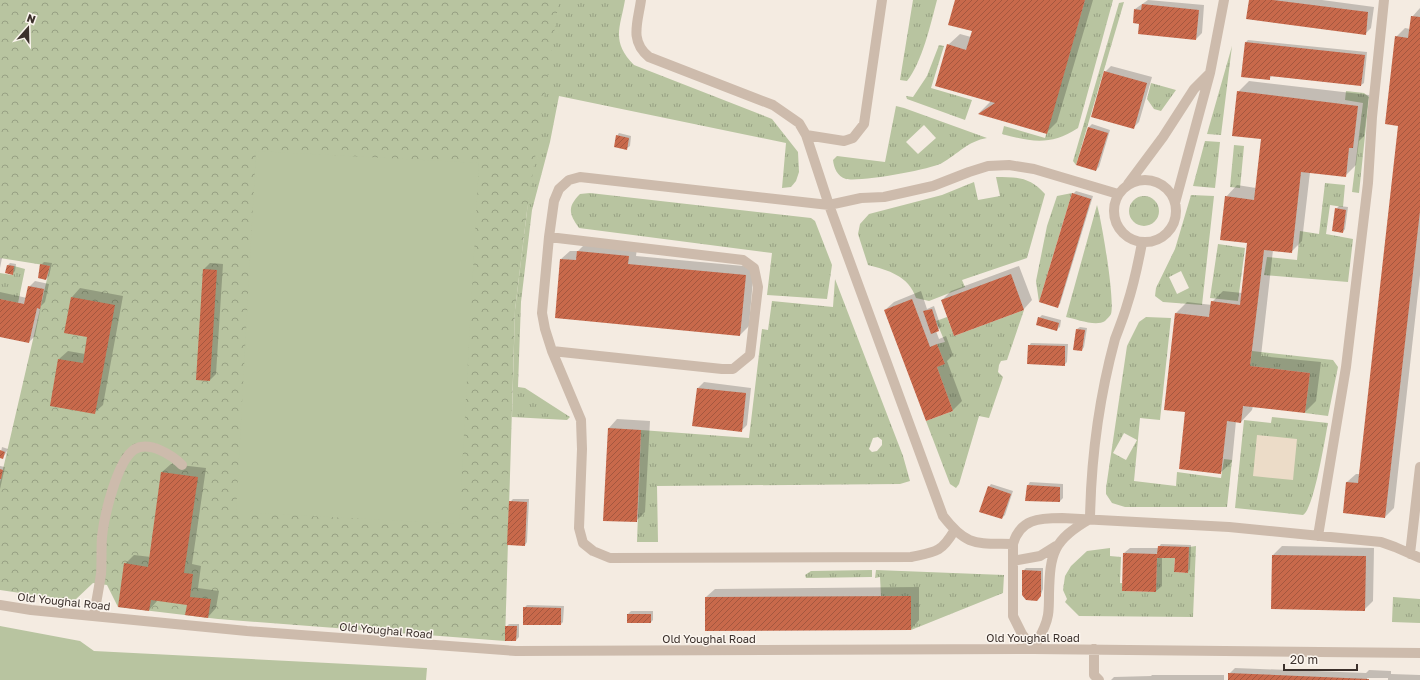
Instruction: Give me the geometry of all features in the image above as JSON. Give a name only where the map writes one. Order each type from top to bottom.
[{"type":"street","points":[[641,0],[636,35],[641,50],[649,57],[773,105],[799,123],[806,135],[943,516],[954,530],[973,543],[1013,544]]},
{"type":"street","points":[[806,135],[844,141],[853,138],[864,124],[882,0]]},
{"type":"street","points":[[1210,73],[1194,89],[1163,137],[1128,184],[1118,194],[1114,210],[1116,225],[1127,237],[1142,243],[1159,240],[1172,228],[1176,216],[1175,203],[1210,73],[1224,0]]},
{"type":"street","points":[[1318,536],[1346,367],[1368,182],[1372,117],[1384,0]]},
{"type":"street","points":[[954,530],[945,546],[930,553],[911,557],[610,558],[593,551],[583,543],[579,528],[582,449],[581,420],[552,350],[545,329],[542,313],[548,237],[554,201],[559,189],[569,180],[580,177],[830,205],[861,198],[891,196],[933,186],[988,166],[1009,165],[1034,169],[1118,194]]},
{"type":"street","points":[[1128,184],[1147,180],[1156,182],[1165,187],[1171,194],[1175,203]]},
{"type":"street","points":[[548,237],[743,260],[754,268],[758,287],[750,355],[733,369],[714,369],[552,350]]},
{"type":"street","points":[[1090,519],[1091,487],[1098,421],[1104,385],[1116,338],[1136,273],[1142,243]]},
{"type":"street","points":[[94,616],[100,584],[102,535],[115,480],[123,464],[135,449],[146,447],[161,451],[182,465]]},
{"type":"street","points":[[1410,554],[1420,467]]},
{"type":"street","points":[[1058,545],[1049,566],[1048,616],[1043,633],[1033,649],[1022,634],[1014,616],[1013,544],[1016,534],[1028,522],[1043,518],[1090,519],[1229,527],[1381,542],[1420,558]]},
{"type":"street","points":[[1013,561],[1040,556],[1058,545],[1076,527],[1090,519]]},
{"type":"street","name":"Old Youghal Road","points":[[0,605],[247,631],[509,650],[1094,649],[1420,653]]},
{"type":"street","points":[[1094,649],[1094,675],[1099,680]]},
{"type":"green space","points":[[0,0],[559,0],[527,211],[515,310],[505,641],[218,619],[118,607],[107,585],[93,583],[74,601],[0,590],[0,482],[50,266],[0,258]]},
{"type":"green space","points":[[546,0],[625,0],[619,34],[620,42],[622,49],[634,65],[772,119],[798,152],[799,172],[796,181],[791,187],[782,188],[786,143],[559,96],[550,142],[532,210],[521,302],[518,387],[525,388],[570,417],[567,420],[512,417],[515,310],[527,211]]},
{"type":"green space","points":[[913,0],[937,0],[922,54],[907,81],[900,80]]},
{"type":"green space","points":[[1085,0],[1113,0],[1078,128],[1059,138],[1041,141],[1023,139],[1002,134],[1004,126],[1045,138]]},
{"type":"green space","points":[[1124,2],[1076,165],[1073,161],[1119,3]]},
{"type":"green space","points":[[939,45],[944,46],[931,88],[972,100],[965,120],[907,99],[906,96],[913,97],[927,76]]},
{"type":"green space","points":[[1232,46],[1221,135],[1207,134]]},
{"type":"green space","points":[[1151,83],[1176,90],[1161,111],[1154,109],[1147,99]]},
{"type":"green space","points":[[1346,91],[1364,93],[1369,97],[1359,193],[1352,192],[1363,103],[1345,100]]},
{"type":"green space","points":[[896,106],[987,138],[974,142],[935,166],[910,172],[865,179],[843,178],[836,171],[833,160],[837,156],[885,162]],"holes":[[[924,125],[936,138],[918,154],[906,142]]]},
{"type":"green space","points":[[1205,141],[1220,142],[1215,188],[1193,186]]},
{"type":"green space","points":[[1234,145],[1244,146],[1240,188],[1230,187]]},
{"type":"green space","points":[[256,151],[479,163],[459,524],[236,512]]},
{"type":"green space","points":[[996,177],[1023,179],[1034,184],[1045,194],[1027,258],[962,280],[965,287],[929,301],[916,298],[913,290],[897,275],[868,265],[858,234],[860,224],[869,214],[942,195],[974,182],[978,200],[1000,196]]},
{"type":"green space","points":[[1325,183],[1345,185],[1343,207],[1330,205],[1326,234],[1353,239],[1348,282],[1264,275],[1267,257],[1297,260],[1300,231],[1319,234]]},
{"type":"green space","points":[[590,193],[811,218],[815,221],[832,265],[827,299],[767,295],[772,253],[579,228],[571,215],[571,207],[580,194]]},
{"type":"green space","points":[[1072,193],[1039,302],[1036,281],[1047,226],[1057,196]]},
{"type":"green space","points":[[1191,195],[1214,196],[1202,305],[1163,302],[1155,296],[1156,288],[1175,249]],"holes":[[[1181,271],[1189,288],[1177,294],[1169,277]]]},
{"type":"green space","points":[[1144,196],[1150,197],[1158,205],[1158,217],[1150,225],[1144,226],[1138,225],[1130,217],[1129,211],[1130,205],[1138,197]]},
{"type":"green space","points":[[1097,205],[1102,227],[1112,306],[1111,314],[1101,323],[1086,322],[1066,317]]},
{"type":"green space","points":[[1218,244],[1245,248],[1238,301],[1210,298]]},
{"type":"green space","points":[[14,266],[25,269],[18,303],[0,299],[0,273],[12,275]]},
{"type":"green space","points":[[835,279],[903,456],[910,481],[900,484],[657,486],[658,542],[637,542],[641,430],[749,438],[762,329],[768,330],[772,301],[833,307]],"holes":[[[878,437],[882,440],[882,445],[877,451],[872,452],[869,449],[873,438]]]},
{"type":"green space","points":[[1024,310],[1007,360],[1001,361],[999,365],[998,372],[1003,377],[989,418],[979,416],[959,484],[956,488],[950,484],[926,421],[953,411],[937,367],[945,364],[937,344],[945,342],[936,321],[947,317],[954,336]]},
{"type":"green space","points":[[1146,317],[1171,318],[1160,420],[1140,418],[1134,481],[1176,486],[1177,472],[1221,478],[1224,459],[1232,460],[1227,507],[1125,507],[1112,503],[1106,494],[1127,346],[1139,322]],"holes":[[[1124,433],[1137,440],[1126,460],[1113,453]]]},
{"type":"green space","points":[[1252,351],[1333,360],[1338,367],[1328,416],[1305,413],[1310,373],[1250,366]]},
{"type":"green space","points":[[1272,417],[1328,423],[1315,487],[1307,510],[1303,515],[1235,508],[1244,420],[1271,423]]},
{"type":"green space","points":[[1196,546],[1193,617],[1079,616],[1065,602],[1067,599],[1063,590],[1065,576],[1071,566],[1087,551],[1110,548],[1110,556],[1121,557],[1120,583],[1122,583],[1122,591],[1156,592],[1157,558],[1175,558],[1174,572],[1188,573],[1189,547]]},
{"type":"green space","points":[[872,570],[872,577],[806,578],[805,575],[811,571]]},
{"type":"green space","points":[[876,570],[1004,575],[1003,593],[911,630],[911,596],[881,596],[880,577],[875,578]]},
{"type":"green space","points":[[1393,597],[1420,599],[1420,623],[1392,622]]},
{"type":"green space","points":[[0,626],[80,641],[94,651],[427,668],[426,680],[0,680]]},
{"type":"shaded area","points":[[1257,435],[1297,439],[1293,480],[1253,476]]},
{"type":"building","points":[[955,0],[1085,0],[1047,134],[978,114],[995,103],[935,86],[947,44],[966,50],[972,31],[948,25]]},
{"type":"building","points":[[1249,0],[1273,0],[1368,12],[1366,35],[1246,19]]},
{"type":"building","points":[[1142,4],[1199,10],[1196,40],[1138,34],[1139,24],[1133,23],[1134,9],[1141,10]]},
{"type":"building","points":[[1411,16],[1420,17],[1420,211],[1385,518],[1343,513],[1346,482],[1358,483],[1398,126],[1385,124],[1395,36],[1408,38]]},
{"type":"building","points":[[1245,42],[1365,55],[1361,86],[1270,76],[1270,80],[1241,77]]},
{"type":"building","points":[[1104,71],[1147,83],[1134,129],[1091,117]]},
{"type":"building","points":[[1237,91],[1358,106],[1353,148],[1349,148],[1346,177],[1301,172],[1292,253],[1264,250],[1250,366],[1310,373],[1305,413],[1243,406],[1241,423],[1227,421],[1221,474],[1179,469],[1185,412],[1164,410],[1175,313],[1209,317],[1211,301],[1240,305],[1247,243],[1220,240],[1225,196],[1254,200],[1261,139],[1232,136]]},
{"type":"building","points":[[1088,127],[1108,133],[1096,171],[1076,165]]},
{"type":"building","points":[[616,135],[629,138],[627,150],[614,147]]},
{"type":"building","points":[[1072,193],[1091,199],[1058,308],[1039,302]]},
{"type":"building","points":[[1335,208],[1346,210],[1343,233],[1332,231]]},
{"type":"building","points":[[577,251],[629,256],[628,264],[746,275],[740,336],[555,318],[560,259],[576,260]]},
{"type":"building","points":[[40,264],[50,266],[46,280],[38,278]]},
{"type":"building","points":[[7,265],[14,266],[13,275],[5,273]]},
{"type":"building","points":[[203,269],[217,270],[210,381],[196,380]]},
{"type":"building","points":[[1011,274],[1024,310],[954,336],[941,300]]},
{"type":"building","points":[[28,286],[44,289],[40,309],[37,308],[29,343],[0,337],[0,299],[24,304]]},
{"type":"building","points":[[71,297],[115,305],[95,414],[50,406],[58,359],[83,363],[87,337],[64,333]]},
{"type":"building","points":[[912,299],[930,347],[937,344],[945,364],[937,367],[953,411],[926,421],[884,310]]},
{"type":"building","points":[[932,309],[939,331],[931,334],[923,311]]},
{"type":"building","points":[[1038,317],[1059,323],[1057,331],[1036,325]]},
{"type":"building","points":[[1076,329],[1085,330],[1082,351],[1073,350]]},
{"type":"building","points":[[1028,345],[1065,346],[1065,366],[1027,364]]},
{"type":"building","points":[[697,388],[746,393],[742,432],[692,426]]},
{"type":"building","points":[[608,428],[641,430],[637,522],[603,521]]},
{"type":"building","points":[[0,450],[5,452],[3,459],[0,458]]},
{"type":"building","points":[[0,469],[3,470],[1,479],[0,479]]},
{"type":"building","points":[[161,472],[198,477],[184,573],[193,574],[190,597],[211,599],[208,618],[185,615],[187,605],[151,600],[149,611],[118,607],[124,563],[148,567]]},
{"type":"building","points":[[1027,485],[1060,487],[1060,502],[1025,501]]},
{"type":"building","points":[[988,486],[1011,494],[1002,519],[979,512]]},
{"type":"building","points":[[509,501],[527,502],[525,546],[507,545]]},
{"type":"building","points":[[1158,546],[1189,547],[1188,573],[1174,572],[1175,558],[1157,558],[1156,592],[1122,591],[1123,553],[1157,554]]},
{"type":"building","points":[[1272,555],[1366,556],[1365,611],[1271,609]]},
{"type":"building","points":[[1022,570],[1041,571],[1041,596],[1037,601],[1026,600],[1022,595]]},
{"type":"building","points":[[911,596],[911,630],[705,631],[705,597]]},
{"type":"building","points":[[523,607],[561,608],[561,625],[523,625]]},
{"type":"building","points":[[627,614],[651,614],[651,623],[627,623]]},
{"type":"building","points":[[505,626],[517,626],[516,641],[505,641]]},
{"type":"building","points":[[1228,673],[1369,679],[1369,680],[1228,680]]}]
